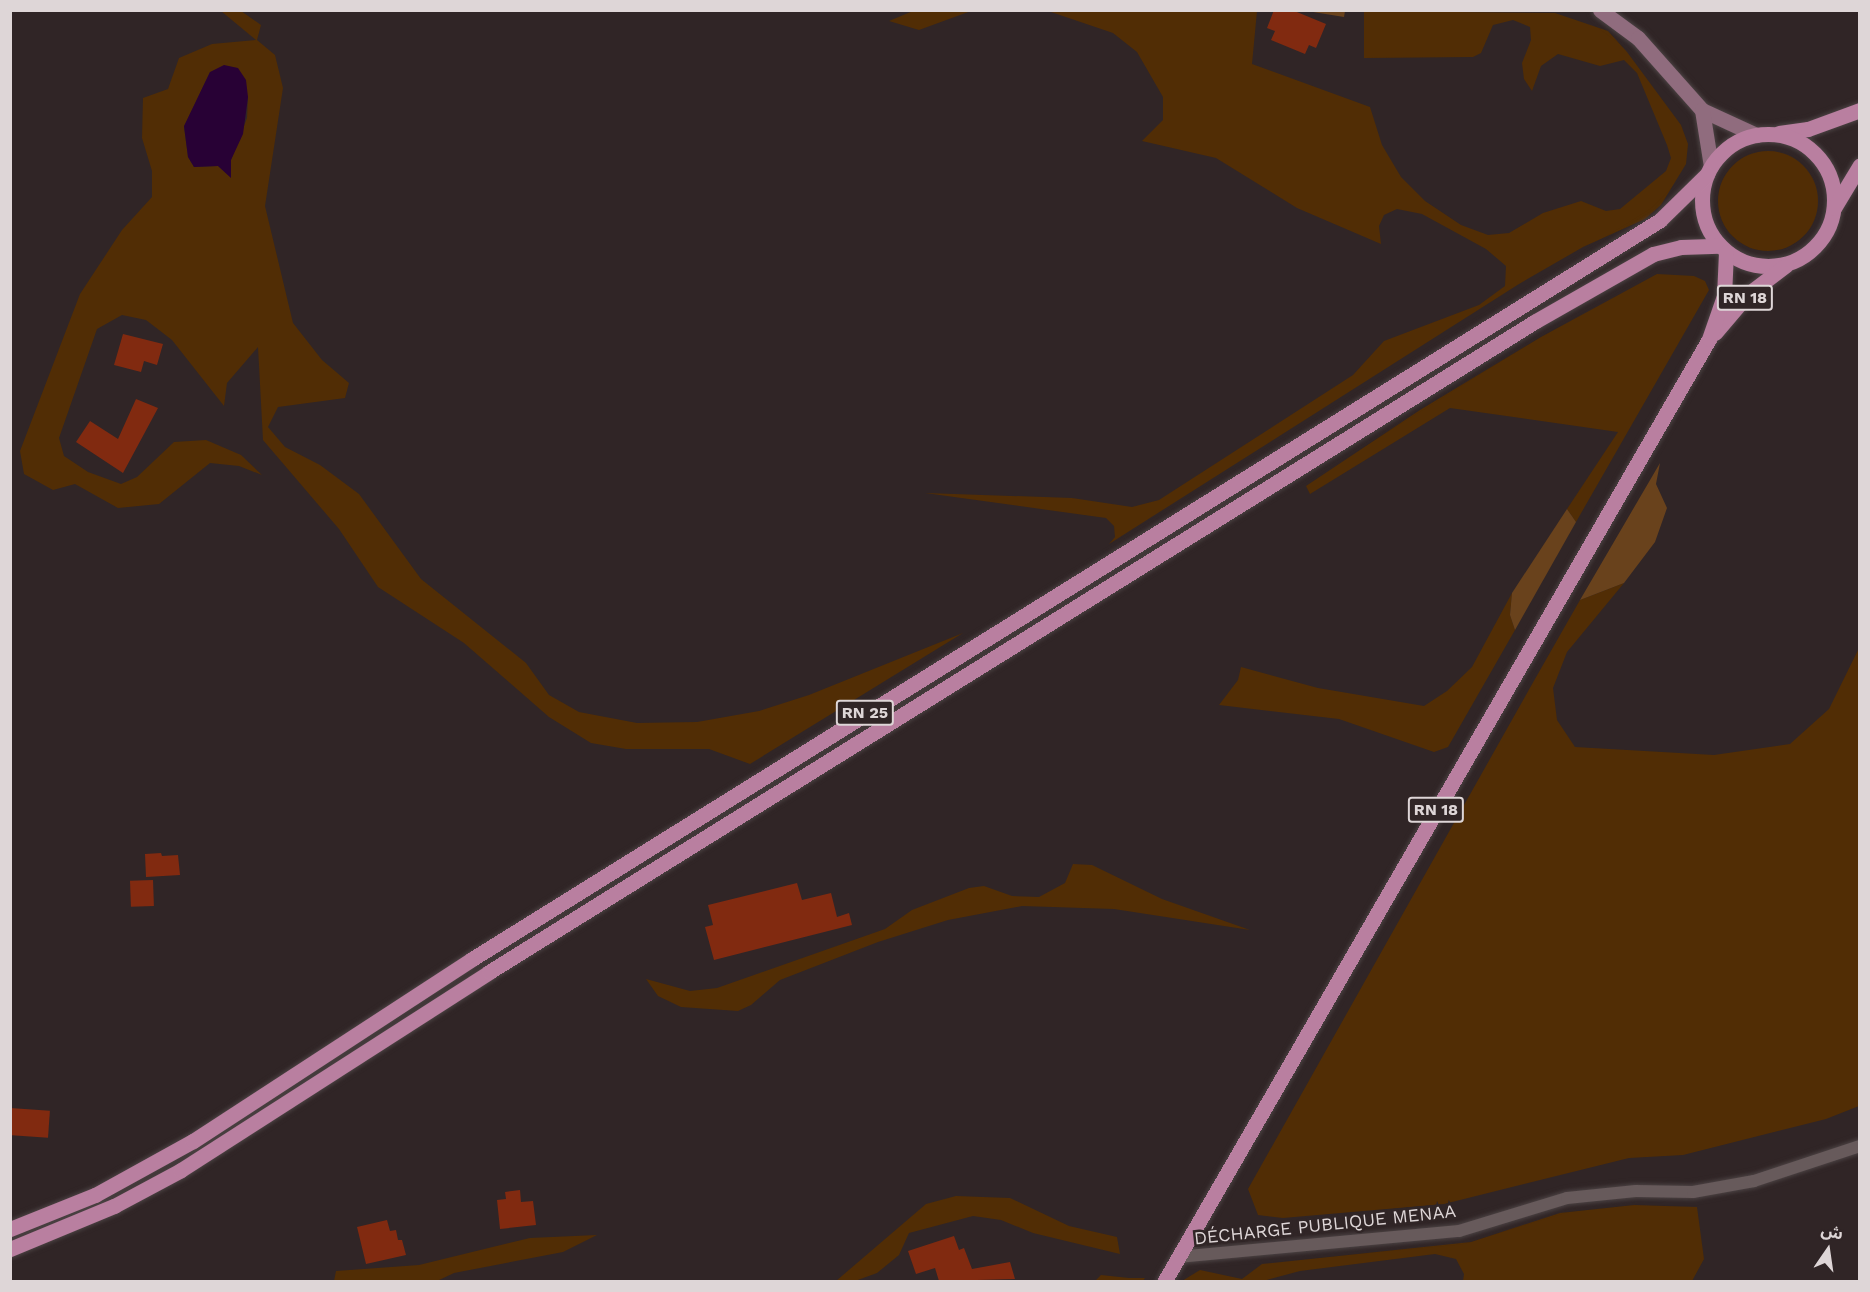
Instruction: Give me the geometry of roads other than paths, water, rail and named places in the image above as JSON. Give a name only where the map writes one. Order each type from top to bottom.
[{"type":"main road","points":[[1600,10],[1638,38],[1702,110],[1756,135]]},
{"type":"main road","points":[[1702,110],[1708,170],[1701,199],[1706,224],[1723,249],[1745,263],[1767,267],[1788,264],[1819,243],[1834,208],[1860,165]]},
{"type":"main road","points":[[1708,170],[1730,146],[1756,135],[1808,129],[1860,110]]},
{"type":"main road","points":[[1772,134],[1803,144],[1826,167],[1833,187],[1834,208]]},
{"type":"main road","name":"RN 25","points":[[10,1229],[95,1195],[193,1141],[502,940],[1660,220],[1708,170]]},
{"type":"main road","name":"RN 25","points":[[10,1249],[114,1206],[181,1170],[489,972],[1534,322],[1653,254],[1723,249]]},
{"type":"main road","name":"RN 18","points":[[1164,1281],[1708,339],[1724,296],[1723,249]]},
{"type":"main road","name":"RN 18","points":[[1708,339],[1749,294],[1788,264]]},
{"type":"street","name":"DÉCHARGE PUBLIQUE MENAA","points":[[1178,1257],[1459,1231],[1568,1198],[1636,1191],[1693,1192],[1754,1181],[1860,1146]]}]
